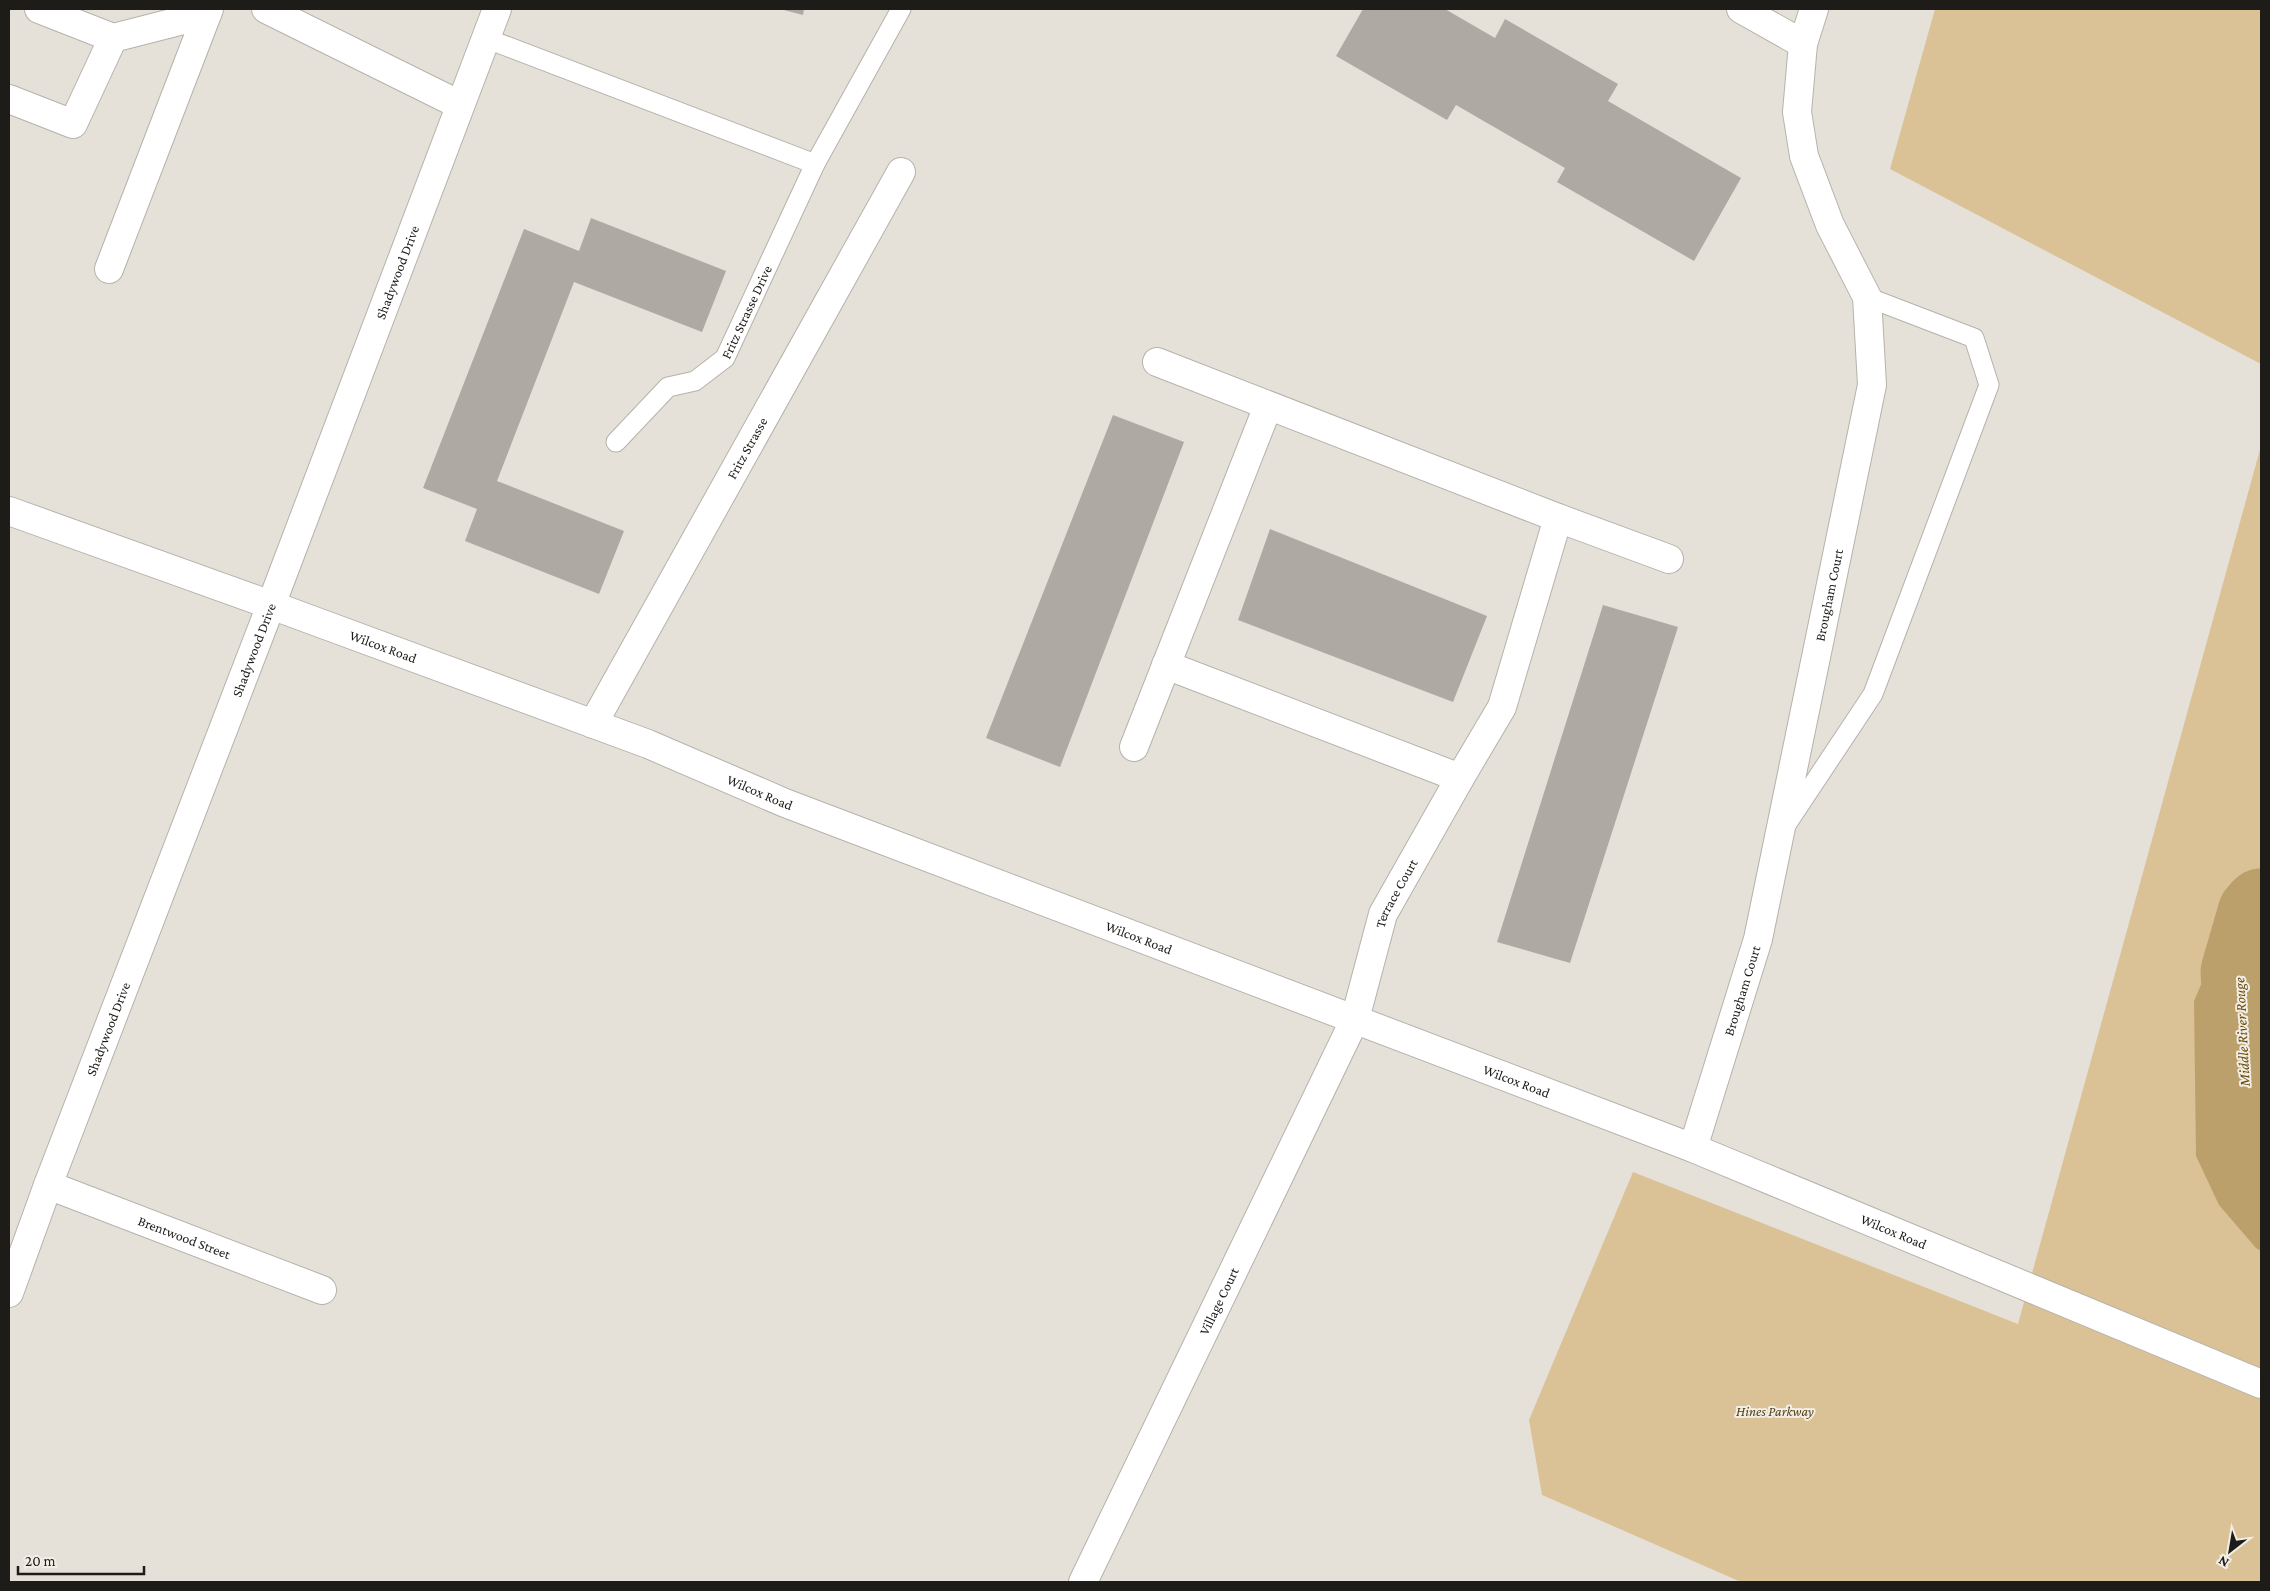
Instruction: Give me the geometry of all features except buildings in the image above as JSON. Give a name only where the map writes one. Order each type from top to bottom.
[{"type":"street","points":[[39,9],[113,38],[208,11]]},
{"type":"street","points":[[266,9],[460,105]]},
{"type":"street","name":"Shadywood Drive","points":[[9,1293],[48,1185],[497,9]]},
{"type":"street","points":[[1741,9],[1803,44]]},
{"type":"street","name":"Brougham Court","points":[[1694,1148],[1758,939],[1872,385],[1867,296],[1830,225],[1804,156],[1797,112],[1803,44],[1814,9]]},
{"type":"street","points":[[109,269],[208,11]]},
{"type":"street","points":[[9,100],[73,124],[113,38]]},
{"type":"street","name":"Fritz Strasse","points":[[593,724],[901,172]]},
{"type":"street","points":[[1157,362],[1558,518],[1669,559]]},
{"type":"street","points":[[1134,747],[1268,406]]},
{"type":"street","name":"Wilcox Road","points":[[9,511],[648,744],[785,803],[1694,1148],[2261,1384]]},
{"type":"street","name":"Terrace Court","points":[[1356,1019],[1383,914],[1502,707],[1558,518]]},
{"type":"street","points":[[1166,665],[1460,778]]},
{"type":"street","name":"Village Court","points":[[1083,1582],[1356,1019]]},
{"type":"street","name":"Brentwood Street","points":[[48,1185],[322,1290]]},
{"type":"lane","name":"Fritz Strasse Drive","points":[[616,442],[668,387],[695,381],[725,358],[815,164],[899,10]]},
{"type":"lane","points":[[485,38],[616,90],[815,164]]},
{"type":"lane","points":[[1779,835],[1873,694],[1989,385],[1974,338],[1867,296]]},
{"type":"green space","points":[[1935,9],[2261,9],[2261,364],[1890,169]]},
{"type":"green space","name":"Hines Parkway","points":[[2261,446],[2261,1582],[1741,1582],[1542,1495],[1529,1420],[1633,1172],[2018,1324]]},
{"type":"water","points":[[2255,913],[2261,918],[2261,1251],[2256,1248],[2219,1205],[2196,1156],[2194,1001],[2215,952],[2241,916]]},
{"type":"waterway","name":"Middle River Rouge","points":[[2261,906],[2255,913],[2238,972],[2242,1029],[2242,1086],[2261,1129]]}]
